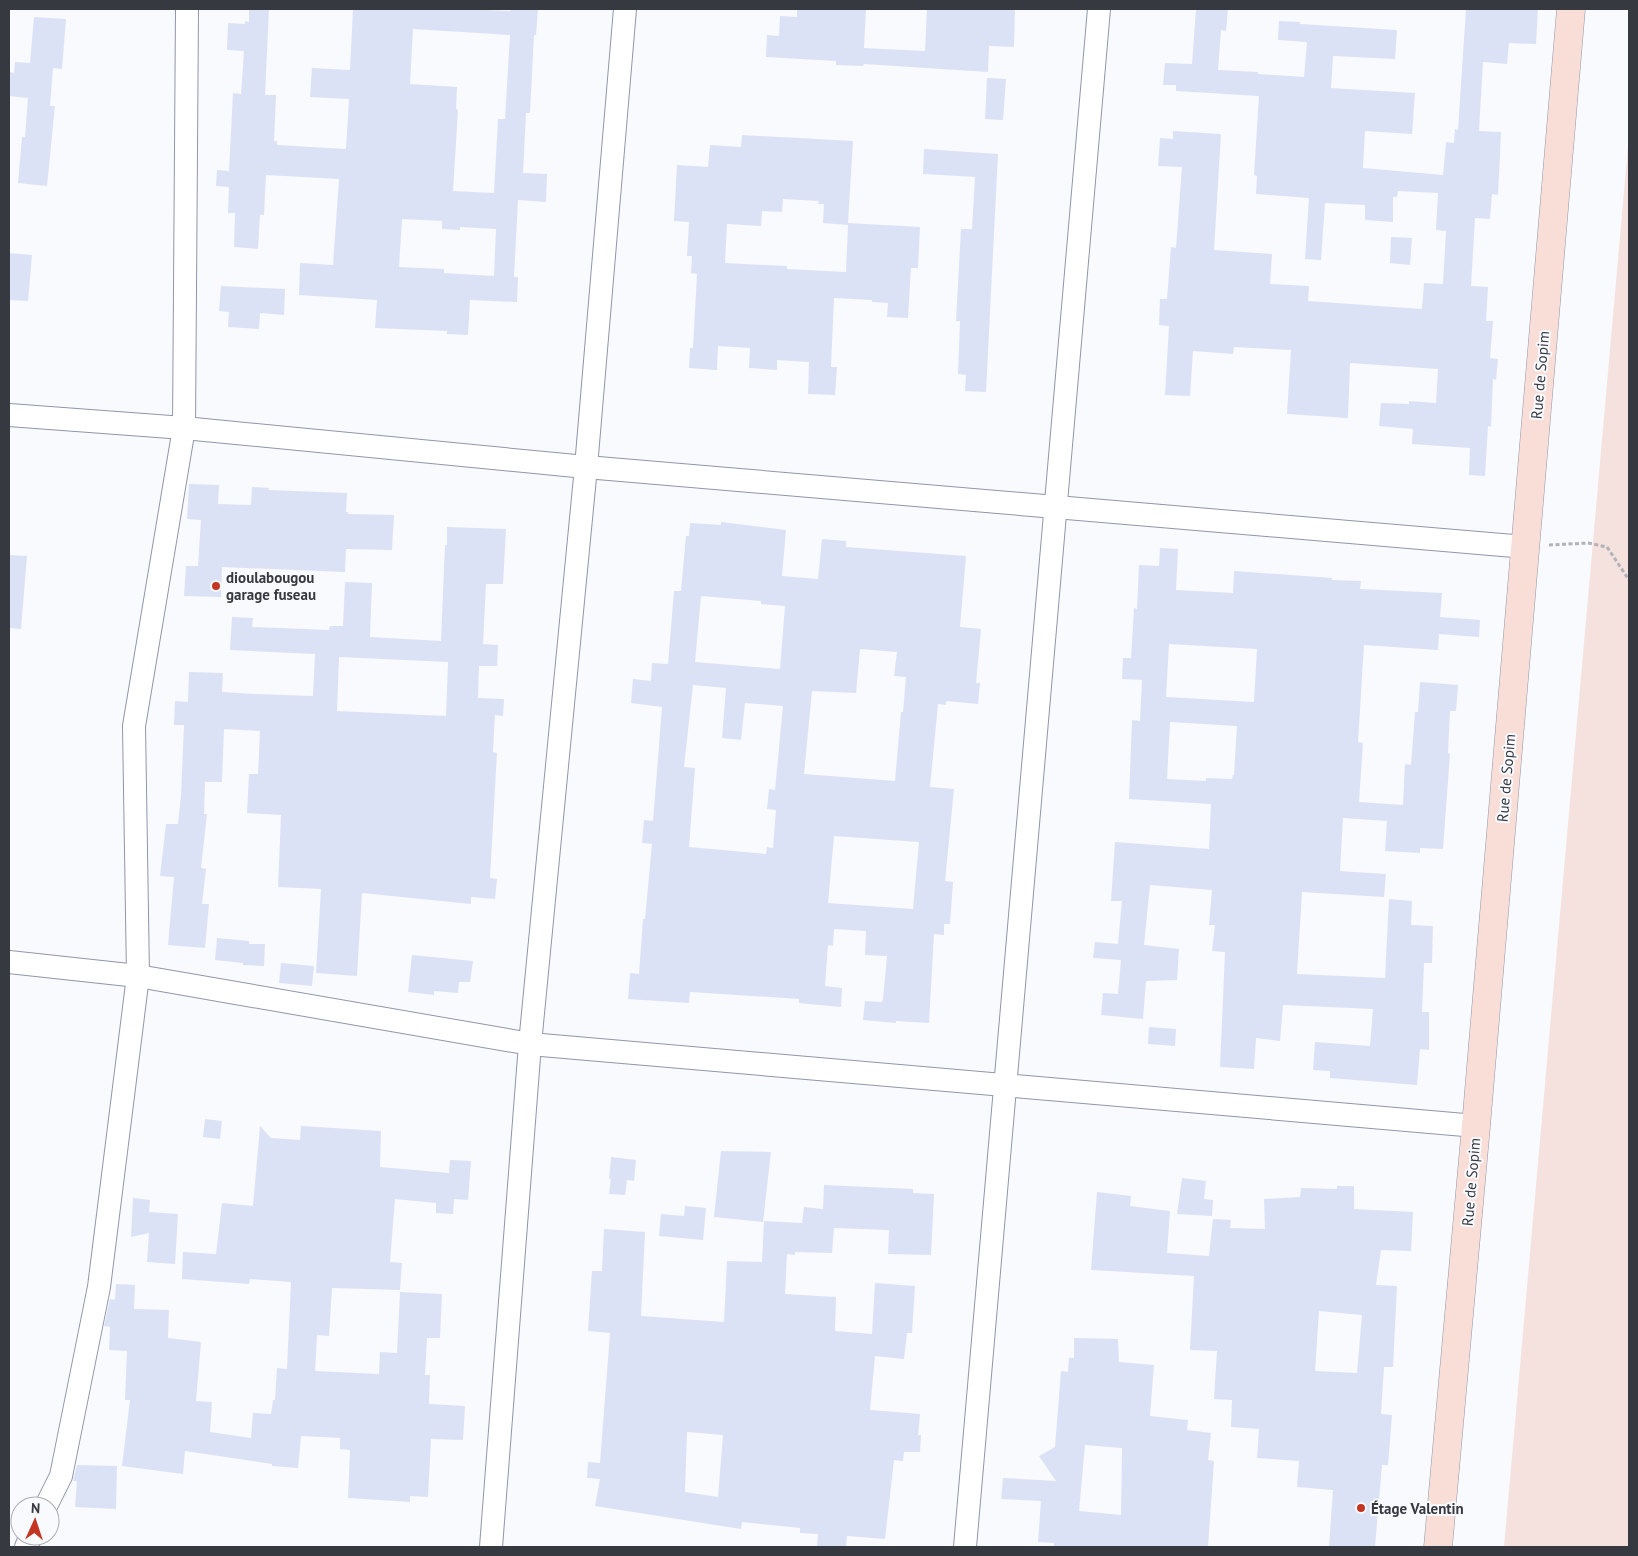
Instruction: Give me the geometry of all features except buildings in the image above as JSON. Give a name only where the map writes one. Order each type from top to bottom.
[{"type":"street","points":[[51,1496],[61,1476],[99,1287],[138,976],[134,726],[184,428],[187,9]]},
{"type":"street","points":[[491,1547],[530,1044],[586,467],[625,9]]},
{"type":"street","points":[[965,1547],[1098,9]]},
{"type":"street","name":"Rue de Sopim","points":[[1438,1547],[1476,1126],[1571,9]]},
{"type":"street","points":[[9,415],[184,428],[586,467],[1526,547]]},
{"type":"street","points":[[9,962],[138,976],[530,1044],[1476,1126]]},
{"type":"path","points":[[1526,547],[1588,543],[1607,548],[1629,580]]},
{"type":"shaded area","points":[[1629,135],[1629,1547],[1504,1547]]},
{"type":"place","name":"dioulabougou garage fuseau","points":[[216,586]]},
{"type":"place","name":"Étage Valentin","points":[[1361,1508]]}]
